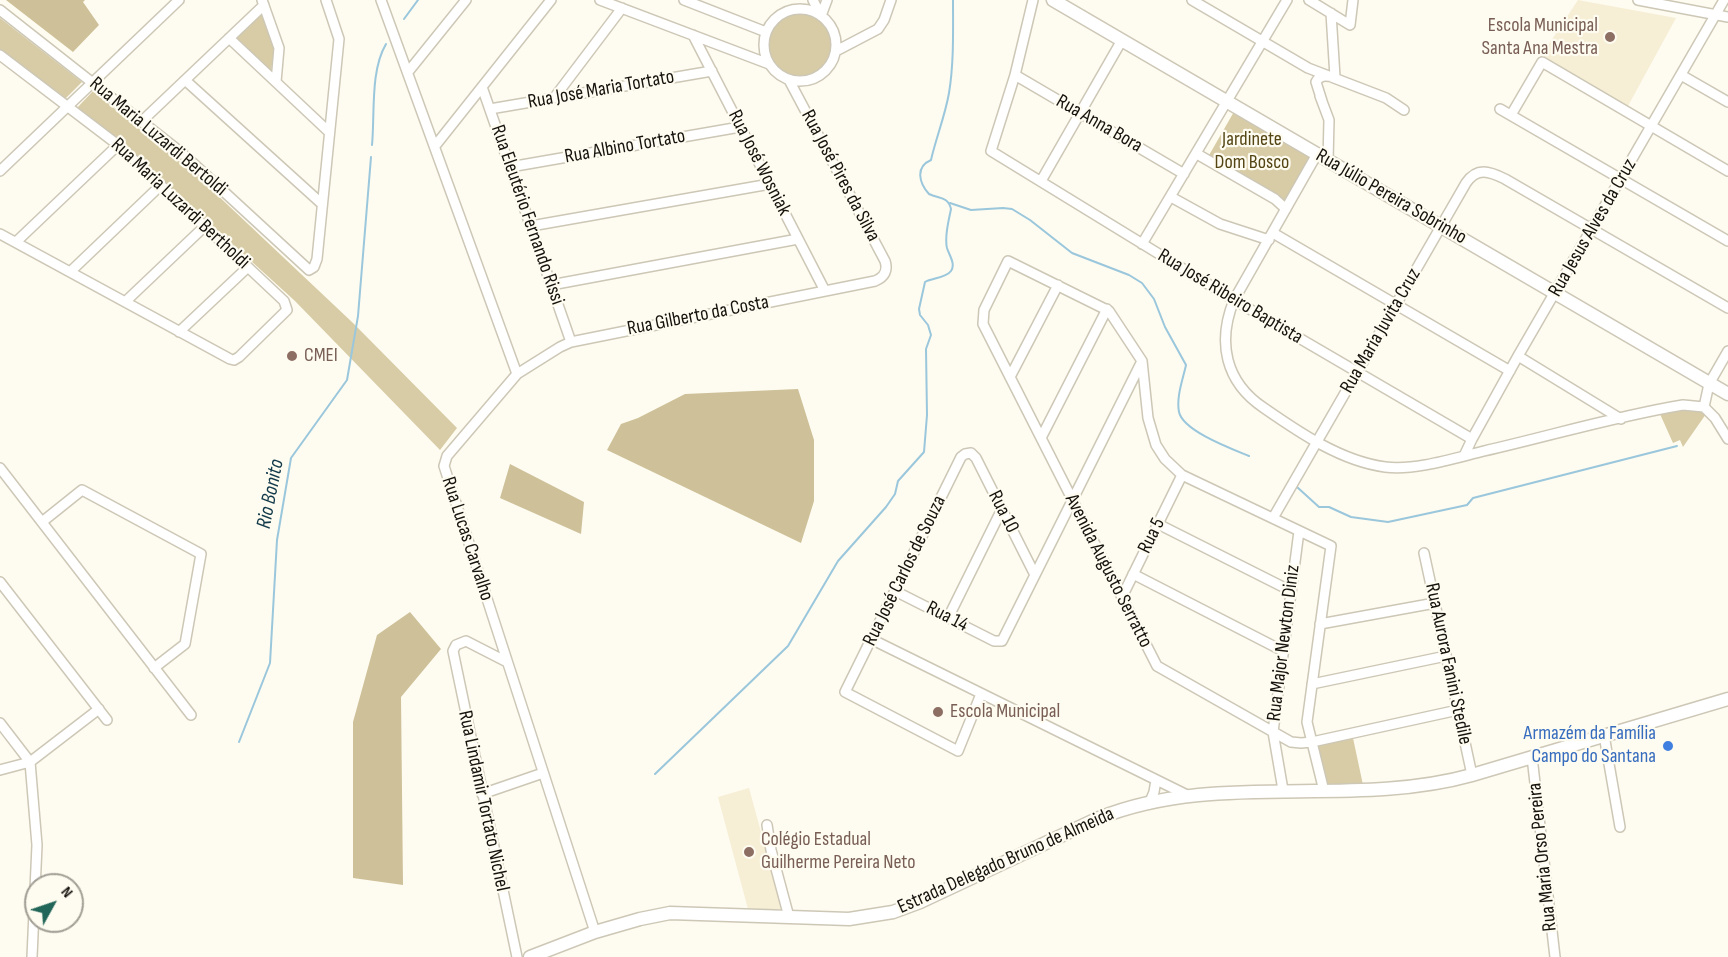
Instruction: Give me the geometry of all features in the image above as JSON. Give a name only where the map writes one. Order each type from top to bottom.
[{"type":"main road","name":"Rua Júlio Pereira Sobrinho","points":[[1053,0],[1728,394]]},
{"type":"main road","name":"Estrada Delegado Bruno de Almeida","points":[[530,957],[595,932],[670,913],[849,919],[877,915],[906,908],[1099,818],[1149,804],[1247,791],[1411,788],[1472,775],[1728,699]]},
{"type":"street","points":[[0,171],[179,0]]},
{"type":"street","points":[[322,204],[339,39],[326,0]]},
{"type":"street","points":[[381,0],[517,374]]},
{"type":"street","points":[[408,72],[466,0]]},
{"type":"street","points":[[435,146],[550,0]]},
{"type":"street","points":[[600,0],[769,64]]},
{"type":"street","points":[[684,0],[766,32]]},
{"type":"street","points":[[706,9],[714,0]]},
{"type":"street","points":[[788,0],[793,10]]},
{"type":"street","points":[[813,0],[833,32],[836,51],[833,61],[819,76],[810,80],[789,80],[774,71],[764,54],[766,32],[772,21],[793,10],[813,11],[821,16]]},
{"type":"street","points":[[821,16],[827,0]]},
{"type":"street","points":[[836,51],[878,28],[884,20],[891,0]]},
{"type":"street","points":[[1015,75],[1033,0]]},
{"type":"street","points":[[1192,0],[1308,68],[1386,98],[1404,110]]},
{"type":"street","points":[[1142,244],[1287,0]]},
{"type":"street","points":[[1309,0],[1350,25],[1353,0]]},
{"type":"street","points":[[1638,0],[1728,17]]},
{"type":"street","name":"Rua Jesus Alves da Cruz","points":[[1464,456],[1510,371],[1724,0]]},
{"type":"street","points":[[142,121],[229,39],[263,2],[279,48],[276,82]]},
{"type":"street","points":[[554,98],[622,8]]},
{"type":"street","name":"Rua Maria Luzardi Bertoldi","points":[[0,10],[199,168],[309,270],[316,263],[322,204]]},
{"type":"street","points":[[1331,13],[1335,77]]},
{"type":"street","name":"Rua José Wosniak","points":[[693,35],[825,291]]},
{"type":"street","points":[[229,39],[329,132]]},
{"type":"street","points":[[1041,181],[1122,40]]},
{"type":"street","name":"Rua Maria Luzardi Bertoldi","points":[[2,61],[67,106]]},
{"type":"street","points":[[1510,115],[1542,62],[1728,171]]},
{"type":"street","points":[[1308,68],[1322,101]]},
{"type":"street","name":"Rua José Maria Tortato","points":[[490,110],[712,71]]},
{"type":"street","name":"Rua Anna Bora","points":[[1015,75],[1184,174]]},
{"type":"street","name":"Rua José Ribeiro Baptista","points":[[1015,75],[991,151],[1234,300],[1472,439]]},
{"type":"street","points":[[1681,75],[1728,102]]},
{"type":"street","points":[[1335,77],[1322,76],[1316,82],[1329,120],[1323,158],[1286,209],[1234,300],[1226,322],[1225,340],[1228,359],[1237,381],[1252,400],[1316,442],[1361,462],[1387,467],[1411,466],[1464,456],[1683,405],[1704,407],[1715,418],[1728,439]]},
{"type":"street","points":[[185,80],[322,204]]},
{"type":"street","name":"Rua José Pires da Silva","points":[[789,80],[885,261],[885,274]]},
{"type":"street","name":"Rua Eleutério Fernando Rissi","points":[[482,87],[571,342]]},
{"type":"street","name":"Rua Maria Luzardi Bertholdi","points":[[67,106],[118,145],[287,306],[286,312],[234,360],[179,332]]},
{"type":"street","points":[[1500,109],[1728,241]]},
{"type":"street","name":"Rua Albino Tortato","points":[[510,167],[740,127]]},
{"type":"street","points":[[16,243],[118,145]]},
{"type":"street","points":[[1197,154],[1275,199],[1286,209]]},
{"type":"street","name":"Rua Maria Juvita Cruz","points":[[1273,519],[1472,175],[1487,171],[1505,179],[1728,308]]},
{"type":"street","points":[[531,226],[770,184]]},
{"type":"street","points":[[70,272],[161,185]]},
{"type":"street","points":[[1171,197],[1220,224],[1271,236],[1396,304],[1510,371]]},
{"type":"street","points":[[124,302],[205,226]]},
{"type":"street","points":[[0,234],[179,332],[248,267]]},
{"type":"street","points":[[551,285],[798,239]]},
{"type":"street","name":"Avenida Augusto Serratto","points":[[1058,285],[1008,261],[984,310],[982,319],[1157,666],[1273,732],[1296,743],[1312,742]]},
{"type":"street","name":"Rua Gilberto da Costa","points":[[517,374],[571,342],[875,281],[885,274]]},
{"type":"street","points":[[1010,377],[1058,285],[1107,309],[1142,361],[1153,437],[1165,459],[1182,475],[1299,531]]},
{"type":"street","points":[[1041,438],[1107,309]]},
{"type":"street","points":[[1704,407],[1709,384],[1728,351]]},
{"type":"street","points":[[1518,357],[1622,419]]},
{"type":"street","points":[[1035,575],[1142,361]]},
{"type":"street","name":"Rua Lucas Carvalho","points":[[517,374],[447,456],[444,466],[595,932]]},
{"type":"street","name":"Rua 10","points":[[968,453],[975,458],[1035,575]]},
{"type":"street","name":"Rua José Carlos de Souza","points":[[968,453],[961,457],[845,692],[958,751],[981,693]]},
{"type":"street","points":[[0,468],[191,715]]},
{"type":"street","name":"Rua 5","points":[[1122,597],[1182,475]]},
{"type":"street","points":[[42,522],[82,490],[201,554],[185,644],[154,668]]},
{"type":"street","points":[[948,618],[1002,509]]},
{"type":"street","points":[[1158,524],[1291,591]]},
{"type":"street","name":"Rua Major Newton Diniz","points":[[1283,790],[1273,732],[1299,531],[1330,546],[1307,722],[1324,791]]},
{"type":"street","name":"Rua Aurora Fanini Stedile","points":[[1424,553],[1472,775]]},
{"type":"street","points":[[1133,574],[1283,651]]},
{"type":"street","name":"Rua 14","points":[[895,591],[1000,642],[1035,575]]},
{"type":"street","points":[[0,582],[107,720]]},
{"type":"street","points":[[1320,624],[1435,603]]},
{"type":"street","points":[[871,639],[1191,797]]},
{"type":"street","name":"Rua Lindamir Tortato Nichel","points":[[507,662],[471,643],[462,642],[456,645],[453,651],[453,660],[517,957]]},
{"type":"street","points":[[1312,684],[1446,656]]},
{"type":"street","points":[[0,770],[30,762],[99,709]]},
{"type":"street","points":[[1312,742],[1458,710]]},
{"type":"street","points":[[0,723],[30,762],[37,845],[32,957]]},
{"type":"street","points":[[1604,735],[1620,827]]},
{"type":"street","name":"Rua Maria Orso Pereira","points":[[1532,757],[1555,957]]},
{"type":"street","points":[[482,794],[543,773]]},
{"type":"street","points":[[1149,804],[1156,780]]},
{"type":"street","points":[[767,825],[771,850],[789,917]]},
{"type":"shaded area","points":[[6,0],[85,0],[83,2],[99,25],[73,52]]},
{"type":"shaded area","name":"Escola Municipal Santa Ana Mestra","points":[[1578,0],[1676,18],[1628,106],[1541,56]]},
{"type":"shaded area","points":[[798,389],[814,440],[814,501],[801,543],[607,450],[621,424],[685,394]]},
{"type":"shaded area","points":[[510,464],[584,502],[581,534],[500,498]]},
{"type":"shaded area","points":[[410,612],[441,649],[401,697],[403,885],[353,878],[353,722],[377,635]]},
{"type":"shaded area","name":"Colégio Estadual Guilherme Pereira Neto","points":[[749,788],[782,909],[748,909],[718,797]]},
{"type":"green space","points":[[262,14],[274,49],[271,72],[236,39]]},
{"type":"green space","points":[[800,14],[823,23],[832,46],[823,69],[800,78],[777,69],[768,46],[777,23]]},
{"type":"green space","points":[[0,18],[82,82],[64,100],[0,49]]},
{"type":"green space","points":[[93,91],[195,174],[353,323],[457,428],[440,450],[295,301],[119,141],[77,108]]},
{"type":"green space","name":"Jardinete Dom Bosco","points":[[1235,110],[1313,156],[1286,203],[1208,157]]},
{"type":"green space","points":[[1692,409],[1706,414],[1683,447],[1680,440],[1673,443],[1660,414]]},
{"type":"green space","points":[[1353,738],[1363,785],[1327,786],[1318,746]]},
{"type":"waterway","name":"Rio Bonito","points":[[404,19],[418,0]]},
{"type":"waterway","points":[[655,774],[788,646],[838,561],[886,507],[895,494],[898,481],[924,452],[927,415],[926,349],[931,335],[919,309],[925,282],[946,275],[951,271],[953,265],[946,243],[950,205],[945,200],[929,194],[920,176],[923,167],[931,160],[949,93],[953,0]]},
{"type":"waterway","name":"Rio Bonito","points":[[372,145],[375,80],[377,67],[386,44]]},
{"type":"waterway","name":"Rio Bonito","points":[[239,742],[270,663],[277,540],[291,458],[347,380],[358,316],[371,157]]},
{"type":"waterway","points":[[950,203],[971,210],[1012,209],[1072,253],[1129,275],[1142,283],[1154,299],[1165,327],[1186,365],[1178,400],[1182,419],[1209,439],[1249,456]]},
{"type":"waterway","points":[[1297,487],[1319,507],[1329,507],[1351,517],[1388,522],[1467,505],[1473,498],[1677,446]]},
{"type":"place","name":"Escola Municipal Santa Ana Mestra","points":[[1610,37]]},
{"type":"place","name":"CMEI","points":[[292,356]]},
{"type":"place","name":"Escola Municipal","points":[[938,712]]},
{"type":"place","name":"Armazém da Família Campo do Santana","points":[[1668,746]]},
{"type":"place","name":"Colégio Estadual Guilherme Pereira Neto","points":[[749,852]]}]
